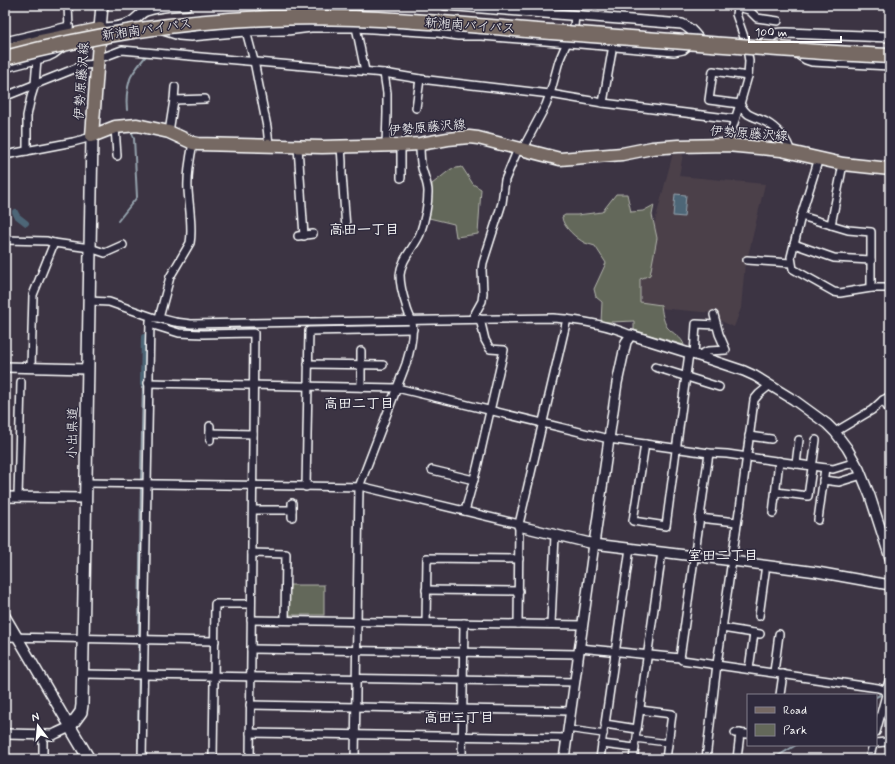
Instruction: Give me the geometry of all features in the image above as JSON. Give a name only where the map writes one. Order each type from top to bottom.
[{"type":"highway","name":"新湘南バイパス","points":[[5,50],[72,32],[110,24],[212,12],[313,8],[396,11],[818,43],[890,47]]},
{"type":"highway","name":"新湘南バイパス","points":[[5,57],[73,42],[162,26],[232,20],[325,17],[399,20],[785,50],[890,56]]},
{"type":"main road","points":[[100,32],[102,5]]},
{"type":"main road","name":"伊勢原藤沢線","points":[[5,50],[67,34],[100,32],[92,136],[115,127],[137,125],[170,132],[198,144],[298,147],[401,145],[420,144],[448,139],[478,138],[560,159],[622,154],[652,148],[727,145],[790,151],[843,164],[890,169]]},
{"type":"main road","name":"伊勢原藤沢線","points":[[5,57],[67,34]]},
{"type":"main road","name":"小出県道","points":[[70,727],[81,712],[82,705],[92,136]]},
{"type":"main road","points":[[70,727],[89,759]]},
{"type":"street","points":[[5,68],[48,57],[62,48],[67,34],[68,5]]},
{"type":"street","points":[[100,32],[130,23],[141,13],[148,10],[187,5]]},
{"type":"street","points":[[355,5],[356,27],[365,71]]},
{"type":"street","points":[[445,5],[682,24],[692,31],[698,38]]},
{"type":"street","points":[[727,145],[748,76],[749,61],[746,43],[736,14],[738,6],[749,10],[757,18],[778,21]]},
{"type":"street","points":[[472,319],[482,302],[483,264],[502,203],[505,180],[520,149],[546,105],[557,66],[570,42],[575,16]]},
{"type":"street","points":[[100,32],[154,27],[179,36],[191,36],[246,31],[281,30],[311,26],[356,27],[438,32],[458,35],[482,35],[674,51],[683,49],[698,38],[789,48],[806,59],[812,61],[890,65]]},
{"type":"street","points":[[246,31],[254,61],[269,145]]},
{"type":"street","points":[[756,44],[762,44],[767,42],[774,35],[786,32],[890,37]]},
{"type":"street","points":[[5,41],[67,34]]},
{"type":"street","points":[[603,103],[613,45]]},
{"type":"street","points":[[6,96],[84,65],[98,61],[122,50],[384,73],[420,79],[550,94],[603,103],[734,119]]},
{"type":"street","points":[[27,151],[27,116],[35,84],[37,60]]},
{"type":"street","points":[[748,76],[713,71],[710,100],[740,104],[747,113],[776,129],[790,147],[790,151]]},
{"type":"street","points":[[384,73],[387,93],[386,145]]},
{"type":"street","points":[[416,108],[420,79]]},
{"type":"street","points":[[170,132],[174,87]]},
{"type":"street","points":[[174,100],[205,99]]},
{"type":"street","points":[[115,127],[117,156]]},
{"type":"street","points":[[5,155],[73,142],[92,136]]},
{"type":"street","points":[[159,318],[170,277],[191,239],[188,188],[193,143]]},
{"type":"street","points":[[355,759],[358,487],[397,388],[409,353],[413,329],[401,287],[400,274],[401,268],[408,254],[419,236],[424,221],[427,202],[428,191],[422,167],[420,144]]},
{"type":"street","points":[[401,145],[401,178]]},
{"type":"street","points":[[341,146],[346,228]]},
{"type":"street","points":[[298,147],[301,236],[313,234]]},
{"type":"street","points":[[819,158],[794,244],[791,257],[793,269],[834,292],[840,293],[870,288],[890,288]]},
{"type":"street","points":[[832,225],[843,164]]},
{"type":"street","points":[[801,216],[848,230],[871,232],[870,288]]},
{"type":"street","points":[[5,240],[47,241],[90,248],[105,253],[123,245]]},
{"type":"street","points":[[31,367],[33,294],[54,243]]},
{"type":"street","points":[[794,244],[834,258],[871,260]]},
{"type":"street","points":[[747,260],[791,262]]},
{"type":"street","points":[[89,301],[109,302],[155,318],[191,324],[542,318],[567,319],[620,330],[744,371],[770,385],[817,416],[835,432],[856,462],[862,475],[890,558]]},
{"type":"street","points":[[694,355],[708,351],[726,350],[716,325],[714,315]]},
{"type":"street","points":[[142,759],[141,675],[144,484],[150,316]]},
{"type":"street","points":[[465,511],[474,480],[504,350],[490,348],[485,340],[480,319]]},
{"type":"street","points":[[518,624],[519,525],[567,319]]},
{"type":"street","points":[[150,324],[179,333],[254,333],[250,759]]},
{"type":"street","points":[[645,444],[633,521],[666,526],[686,377],[694,355],[696,324],[716,325]]},
{"type":"street","points":[[306,487],[309,331],[413,329]]},
{"type":"street","points":[[564,759],[620,366],[626,342],[631,334]]},
{"type":"street","points":[[361,351],[361,387]]},
{"type":"street","points":[[308,364],[383,365]]},
{"type":"street","points":[[5,367],[88,369]]},
{"type":"street","points":[[655,367],[719,387]]},
{"type":"street","points":[[18,497],[21,382]]},
{"type":"street","points":[[148,383],[397,388],[609,439],[833,469],[856,462]]},
{"type":"street","points":[[706,759],[717,664],[740,509],[754,400],[770,385]]},
{"type":"street","points":[[835,432],[872,410],[890,396]]},
{"type":"street","points":[[883,400],[890,411]]},
{"type":"street","points":[[210,433],[253,434]]},
{"type":"street","points":[[749,436],[771,439]]},
{"type":"street","points":[[796,464],[799,440]]},
{"type":"street","points":[[776,492],[808,496],[816,440]]},
{"type":"street","points":[[680,658],[709,452]]},
{"type":"street","points":[[773,513],[779,462]]},
{"type":"street","points":[[818,520],[825,468]]},
{"type":"street","points":[[432,470],[474,480]]},
{"type":"street","points":[[823,480],[839,482],[862,475]]},
{"type":"street","points":[[87,483],[364,487],[594,544],[766,565],[890,586]]},
{"type":"street","points":[[5,497],[86,498]]},
{"type":"street","points":[[252,510],[292,510]]},
{"type":"street","points":[[699,518],[737,522]]},
{"type":"street","points":[[551,624],[555,535]]},
{"type":"street","points":[[600,759],[630,548]]},
{"type":"street","points":[[633,759],[662,552]]},
{"type":"street","points":[[252,553],[286,554],[285,620]]},
{"type":"street","points":[[426,622],[427,558],[519,559]]},
{"type":"street","points":[[760,616],[766,565]]},
{"type":"street","points":[[426,590],[519,591]]},
{"type":"street","points":[[213,759],[216,604],[252,604]]},
{"type":"street","points":[[5,616],[70,727],[57,734],[5,734]]},
{"type":"street","points":[[251,620],[583,625]]},
{"type":"street","points":[[462,759],[464,623]]},
{"type":"street","points":[[722,628],[757,634],[749,669]]},
{"type":"street","points":[[774,672],[779,634]]},
{"type":"street","points":[[5,637],[215,641]]},
{"type":"street","points":[[251,648],[464,652],[615,651],[680,658],[682,660],[774,672],[888,690]]},
{"type":"street","points":[[83,674],[575,682]]},
{"type":"street","points":[[780,694],[783,674]]},
{"type":"street","points":[[877,728],[890,681]]},
{"type":"street","points":[[250,705],[571,711]]},
{"type":"street","points":[[640,710],[672,714],[666,759]]},
{"type":"street","points":[[605,724],[637,729]]},
{"type":"street","points":[[250,733],[462,737],[604,734]]},
{"type":"street","points":[[737,759],[741,734]]},
{"type":"street","points":[[43,735],[43,759]]},
{"type":"street","points":[[636,739],[668,744]]},
{"type":"street","points":[[877,742],[890,741]]},
{"type":"street","points":[[602,744],[634,748]]},
{"type":"street","points":[[869,759],[873,746]]},
{"type":"shaded area","points":[[673,153],[683,154],[679,176],[765,184],[745,263],[741,308],[734,327],[717,319],[713,313],[637,306],[641,275]]},
{"type":"green space","points":[[462,167],[473,184],[481,189],[478,234],[456,237],[454,224],[429,218],[432,184],[451,169]]},
{"type":"green space","points":[[616,194],[627,194],[631,212],[643,211],[654,205],[652,215],[657,238],[650,275],[640,279],[640,302],[661,305],[662,314],[667,327],[683,342],[684,345],[634,330],[634,321],[601,322],[602,302],[596,297],[594,289],[606,263],[595,246],[585,243],[570,232],[564,224],[562,217],[565,215],[602,212]]},
{"type":"green space","points":[[288,585],[324,585],[324,615],[288,615]]},
{"type":"water","points":[[675,194],[686,195],[684,217],[673,216]]},
{"type":"waterway","points":[[127,110],[127,95],[130,79],[146,56]]},
{"type":"waterway","points":[[5,122],[7,149]]},
{"type":"waterway","points":[[118,221],[137,197],[134,138],[132,133]]},
{"type":"waterway","points":[[15,212],[17,216],[26,223]]},
{"type":"waterway","points":[[143,383],[144,337]]},
{"type":"waterway","points":[[141,481],[143,383]]},
{"type":"waterway","points":[[139,637],[141,486]]},
{"type":"waterway","points":[[138,759],[139,642]]},
{"type":"waterway","points":[[773,759],[794,746]]},
{"type":"district","name":"高田一丁目","points":[[364,230]]},
{"type":"district","name":"高田二丁目","points":[[359,404]]},
{"type":"district","name":"室田二丁目","points":[[723,556]]},
{"type":"district","name":"高田三丁目","points":[[459,718]]}]
